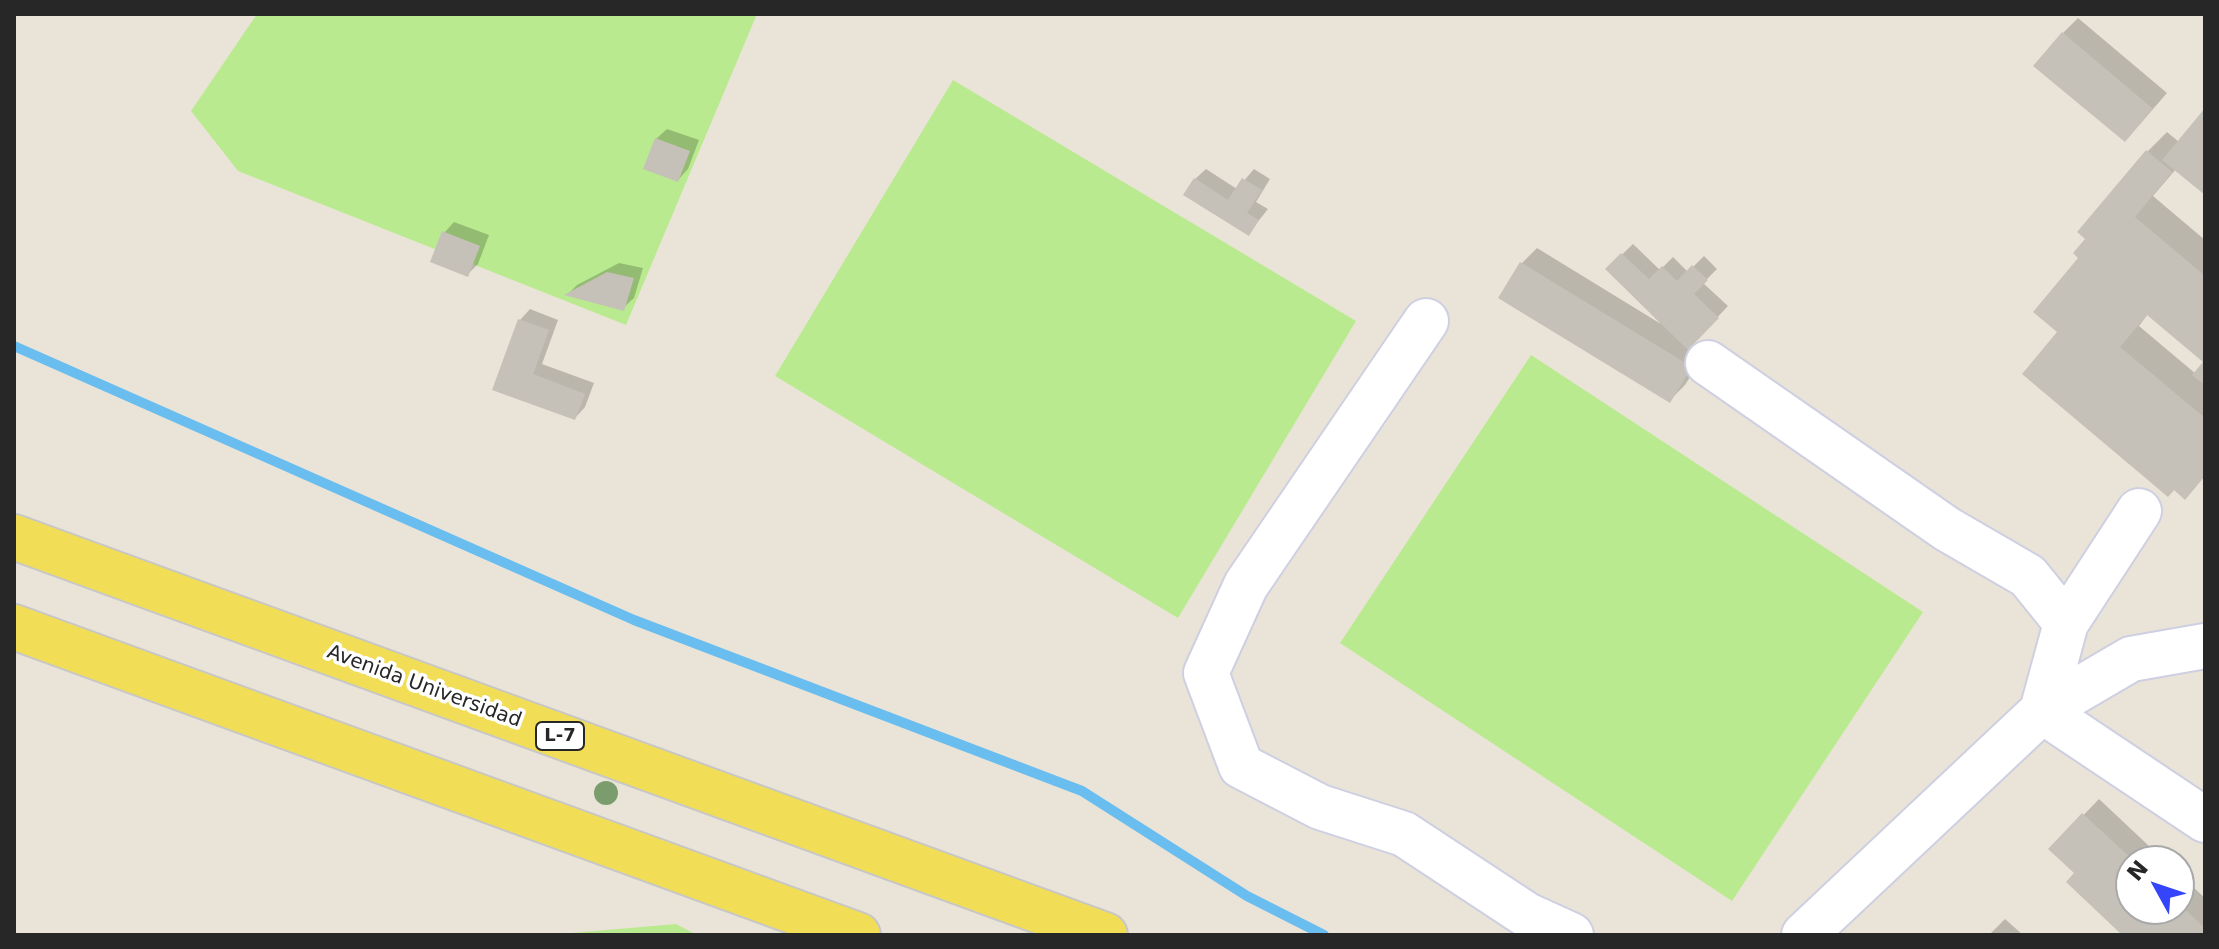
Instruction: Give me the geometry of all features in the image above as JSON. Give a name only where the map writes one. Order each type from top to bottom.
[{"type":"main road","name":"Avenida Universidad","points":[[14,537],[1105,935]]},
{"type":"main road","points":[[14,627],[858,935]]},
{"type":"street","points":[[1426,321],[1246,585],[1206,673],[1241,766],[1320,807],[1404,834],[1527,915],[1571,935]]},
{"type":"street","points":[[1708,363],[1947,529],[2028,576],[2066,623]]},
{"type":"street","points":[[2042,711],[2066,623],[2139,511]]},
{"type":"street","points":[[1804,935],[2042,711],[2131,659],[2205,646]]},
{"type":"street","points":[[2042,711],[2205,820]]},
{"type":"green space","points":[[257,14],[757,14],[626,325],[238,171],[191,111]]},
{"type":"green space","points":[[953,80],[1356,321],[1178,618],[775,376]]},
{"type":"green space","points":[[1531,355],[1923,612],[1732,901],[1340,643]]},
{"type":"green space","points":[[676,924],[697,935],[548,935]]},
{"type":"building","points":[[2062,32],[2153,109],[2125,142],[2033,66]]},
{"type":"building","points":[[2205,108],[2205,195],[2162,160]]},
{"type":"building","points":[[655,138],[690,151],[678,182],[643,169]]},
{"type":"building","points":[[2146,150],[2172,172],[2135,217],[2205,276],[2205,385],[2192,375],[2203,362],[2147,315],[2120,347],[2205,418],[2205,476],[2185,500],[2174,490],[2168,497],[2022,374],[2057,332],[2033,312],[2078,258],[2073,253],[2085,239],[2077,232]]},
{"type":"building","points":[[1194,178],[1228,200],[1242,178],[1262,190],[1247,213],[1259,220],[1249,236],[1183,195]]},
{"type":"building","points":[[442,231],[480,246],[468,277],[430,262]]},
{"type":"building","points":[[1621,253],[1649,279],[1662,266],[1677,281],[1692,265],[1708,280],[1694,294],[1719,318],[1688,350],[1605,269]]},
{"type":"building","points":[[1520,262],[1692,367],[1670,403],[1498,298]]},
{"type":"building","points":[[607,272],[634,278],[624,311],[564,295]]},
{"type":"building","points":[[518,319],[549,330],[533,374],[585,394],[575,420],[492,390]]},
{"type":"building","points":[[2082,813],[2117,845],[2115,925],[2195,925],[2195,919],[2205,928],[2205,935],[2122,935],[2066,882],[2074,873],[2048,849]]},
{"type":"waterway","points":[[14,346],[634,620],[1082,791],[1247,896],[1324,935]]}]
